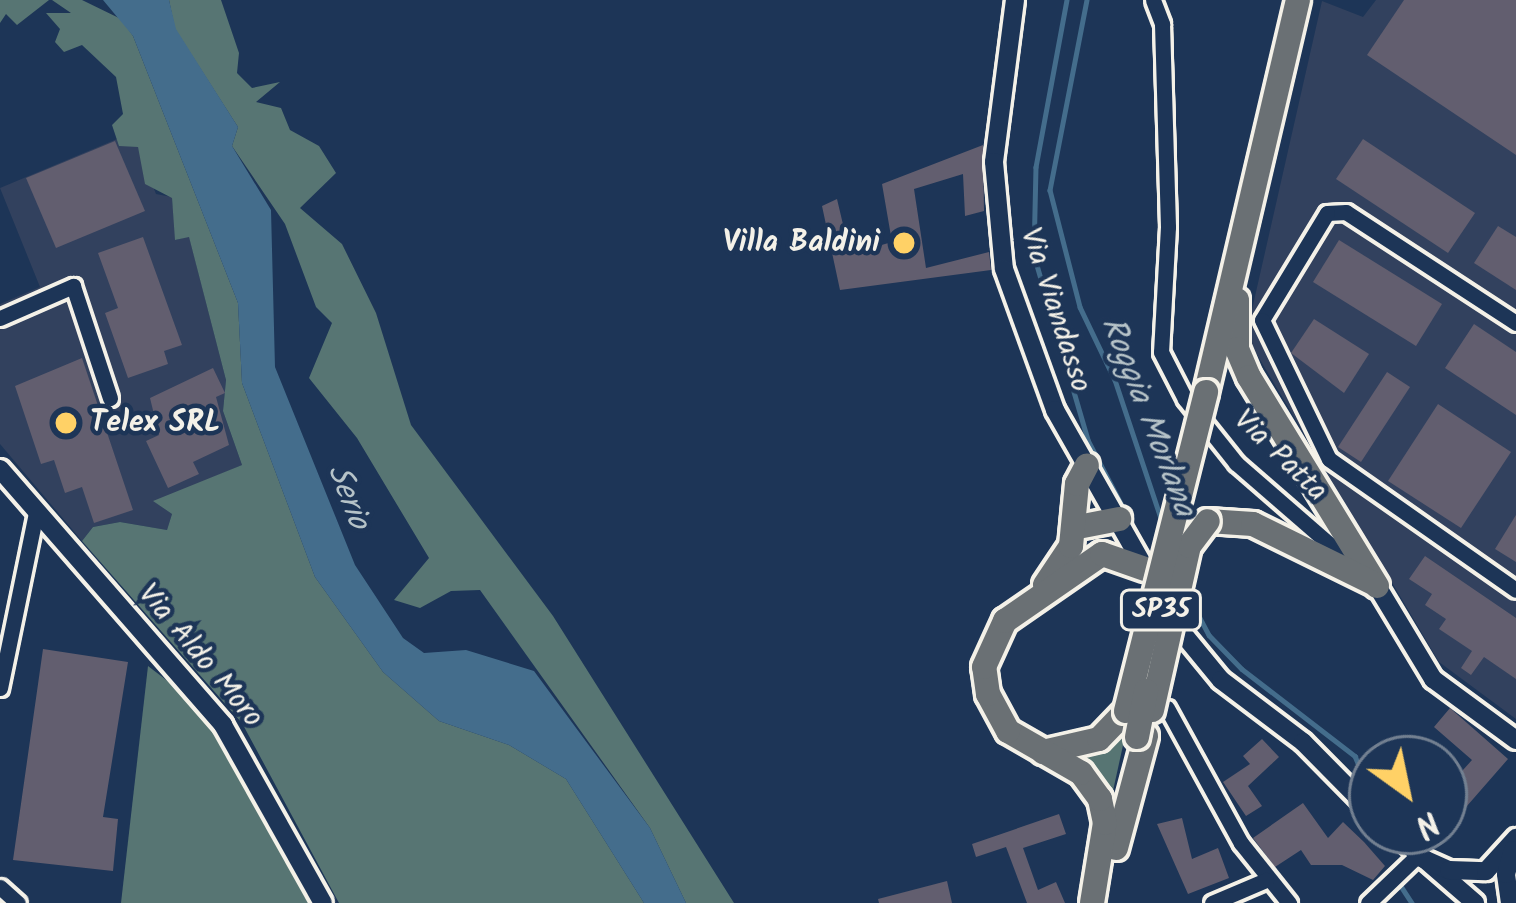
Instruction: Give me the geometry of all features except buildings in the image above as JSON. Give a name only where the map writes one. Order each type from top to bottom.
[{"type":"highway","name":"SP35","points":[[1105,903],[1128,781],[1142,737],[1186,482],[1298,0]]},
{"type":"highway","points":[[1242,238],[1237,349],[1377,586]]},
{"type":"highway","points":[[1031,601],[1078,527],[1077,484],[1087,465]]},
{"type":"highway","points":[[1041,752],[1088,745],[1109,734],[1126,711],[1186,482]]},
{"type":"highway","points":[[1078,527],[1119,519]]},
{"type":"highway","points":[[1092,903],[1105,823],[1100,800],[1081,773],[1041,752],[996,715],[984,667],[991,640],[1031,601],[1102,554],[1119,519]]},
{"type":"highway","points":[[1142,737],[1189,546],[1208,521],[1253,524],[1377,586]]},
{"type":"highway","points":[[1102,554],[1145,569]]},
{"type":"street","name":"Via Viandasso","points":[[1015,0],[994,213],[1045,388],[1145,569],[1204,664],[1303,742],[1348,788]]},
{"type":"street","name":"Via Patta","points":[[1153,0],[1162,24],[1168,227],[1160,352],[1185,399],[1236,463],[1377,586],[1433,680],[1516,740]]},
{"type":"street","points":[[1516,323],[1346,212],[1327,213],[1262,320],[1329,458],[1516,590]]},
{"type":"street","points":[[0,318],[73,286],[110,398]]},
{"type":"street","name":"Via Aldo Moro","points":[[0,469],[223,724],[323,903]]},
{"type":"street","points":[[0,688],[36,513]]},
{"type":"street","points":[[1166,708],[1266,880],[1289,903]]},
{"type":"street","points":[[1417,856],[1475,903],[1516,840]]},
{"type":"street","points":[[1417,856],[1449,870],[1496,873]]},
{"type":"street","points":[[1368,903],[1417,856]]},
{"type":"street","points":[[1496,873],[1510,903]]},
{"type":"street","points":[[1212,903],[1266,880]]},
{"type":"street","points":[[0,887],[17,903]]},
{"type":"shaded area","points":[[103,0],[169,0],[176,29],[238,127],[232,146],[271,210],[275,367],[355,565],[403,638],[424,653],[466,650],[534,671],[650,828],[686,903],[644,903],[566,779],[509,745],[439,721],[383,672],[315,577],[242,383],[238,303],[133,36]]},
{"type":"shaded area","points":[[1376,0],[1516,0],[1516,719],[1439,662],[1246,336],[1322,1],[1363,17]]},
{"type":"shaded area","points":[[117,139],[138,147],[156,194],[172,197],[176,240],[189,236],[226,380],[223,411],[242,465],[155,502],[172,514],[167,530],[120,522],[93,527],[82,541],[0,444],[0,304],[40,287],[0,188]]},
{"type":"green space","points":[[0,0],[49,0],[17,25],[6,14],[0,23]]},
{"type":"green space","points":[[52,0],[82,0],[121,19],[133,36],[238,303],[242,383],[315,577],[383,672],[439,721],[509,745],[566,779],[644,903],[339,903],[242,723],[82,541],[93,527],[120,522],[167,530],[172,514],[153,501],[242,465],[223,411],[226,380],[189,237],[175,240],[172,198],[145,184],[138,147],[119,146],[112,125],[123,114],[116,77],[82,45],[64,52],[55,42],[60,29],[46,13],[71,13]]},
{"type":"green space","points":[[169,0],[221,0],[239,53],[237,73],[252,88],[280,82],[256,102],[281,108],[290,130],[319,146],[336,173],[300,208],[342,244],[376,313],[411,425],[553,616],[734,903],[686,903],[650,828],[480,590],[451,591],[420,608],[394,600],[429,558],[357,438],[309,378],[332,323],[316,307],[285,224],[232,146],[238,127],[175,29]]},
{"type":"green space","points":[[148,666],[178,689],[229,753],[309,903],[121,903]]},
{"type":"green space","points":[[1129,718],[1109,809],[1073,756]]},
{"type":"waterway","points":[[1067,0],[1036,167],[1034,255],[1088,440],[1125,511]]},
{"type":"waterway","name":"Roggia Morlana","points":[[1087,0],[1050,190],[1080,307],[1115,380],[1163,524]]},
{"type":"waterway","points":[[1130,521],[1147,553]]},
{"type":"waterway","name":"Roggia Morlana","points":[[1189,597],[1209,635],[1242,669],[1348,751]]},
{"type":"waterway","name":"Roggia Morlana","points":[[1399,883],[1412,903]]},
{"type":"place","name":"Villa Baldini","points":[[904,243]]},
{"type":"place","name":"Telex SRL","points":[[66,423]]},
{"type":"water label","name":"Serio","points":[[347,497]]}]
